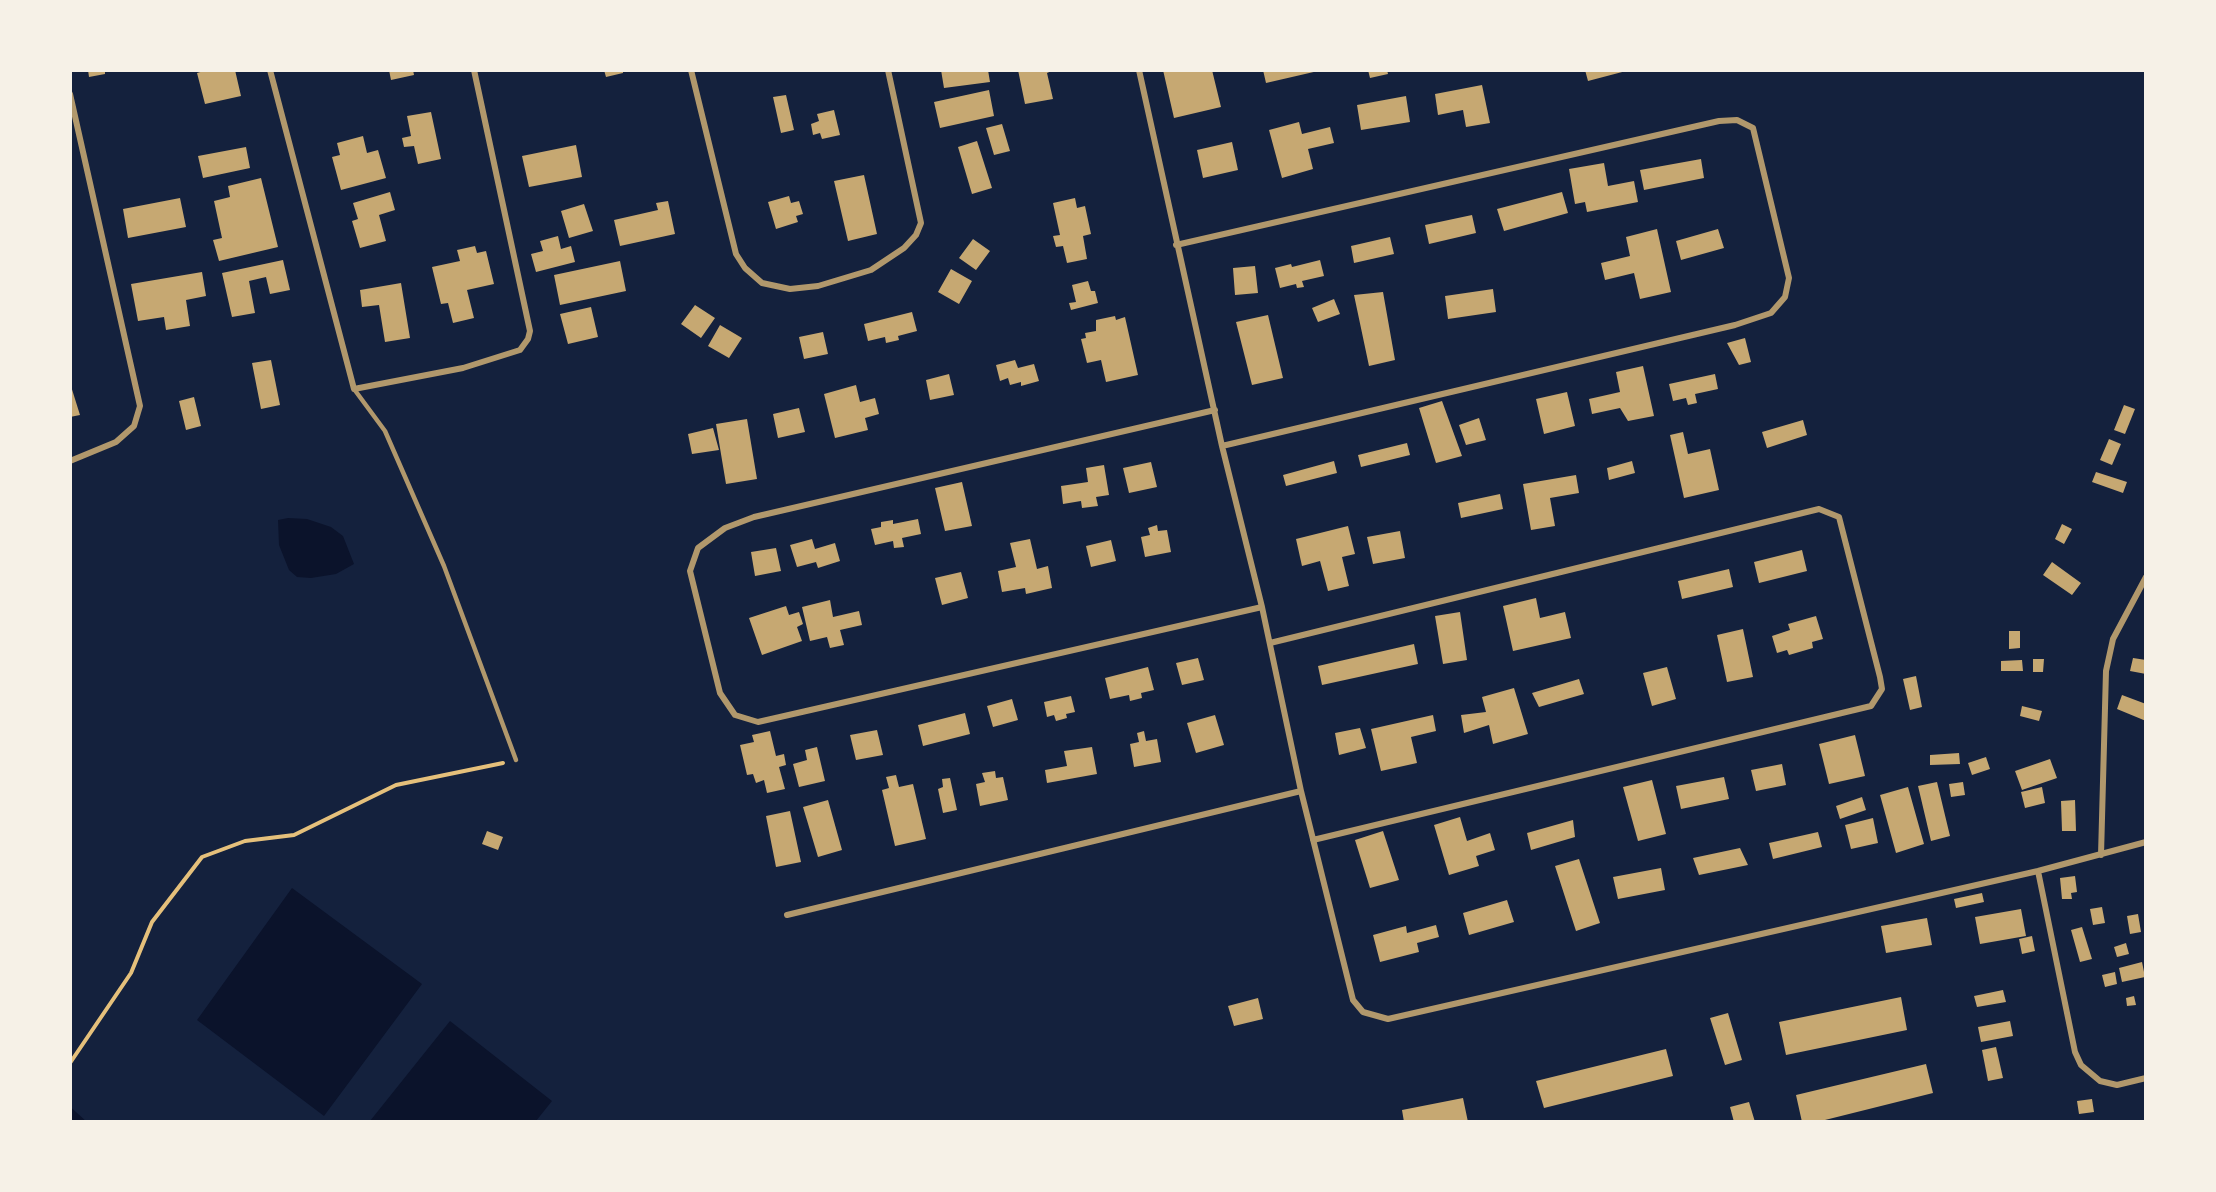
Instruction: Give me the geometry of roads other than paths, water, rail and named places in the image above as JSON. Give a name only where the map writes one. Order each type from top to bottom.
[{"type":"street","points":[[270,70],[354,389],[464,368],[520,350],[528,339],[530,331],[474,70]]},
{"type":"street","points":[[691,70],[736,254],[745,268],[762,283],[790,289],[818,286],[871,270],[904,248],[916,235],[921,223],[888,70]]},
{"type":"street","points":[[1139,70],[1222,446],[1263,607],[1301,791],[1353,1000],[1363,1012],[1388,1019],[2038,871],[2145,842]]},
{"type":"street","points":[[70,94],[140,406],[134,426],[116,442],[70,461]]},
{"type":"street","points":[[1176,245],[1719,121],[1737,120],[1753,128],[1789,279],[1785,297],[1771,313],[1735,325],[1222,446]]},
{"type":"street","points":[[1215,410],[754,517],[725,528],[698,548],[690,571],[720,693],[735,715],[758,722],[1263,607]]},
{"type":"street","points":[[1270,643],[1819,508],[1839,517],[1880,677],[1882,689],[1871,706],[1313,840]]},
{"type":"street","points":[[2101,855],[2106,671],[2113,639],[2145,578]]},
{"type":"street","points":[[787,915],[1301,791]]},
{"type":"street","points":[[2038,871],[2075,1052],[2081,1065],[2100,1081],[2117,1085],[2145,1078]]},
{"type":"lane","points":[[354,389],[385,430],[444,566],[516,760]]},
{"type":"water","points":[[307,519],[331,527],[343,536],[354,564],[336,574],[311,578],[297,577],[289,570],[279,545],[278,520]]},
{"type":"water","points":[[292,888],[422,984],[324,1116],[197,1020]]},
{"type":"water","points":[[450,1021],[552,1101],[536,1121],[370,1121]]},
{"type":"waterway","points":[[70,1112],[81,1122]]}]
